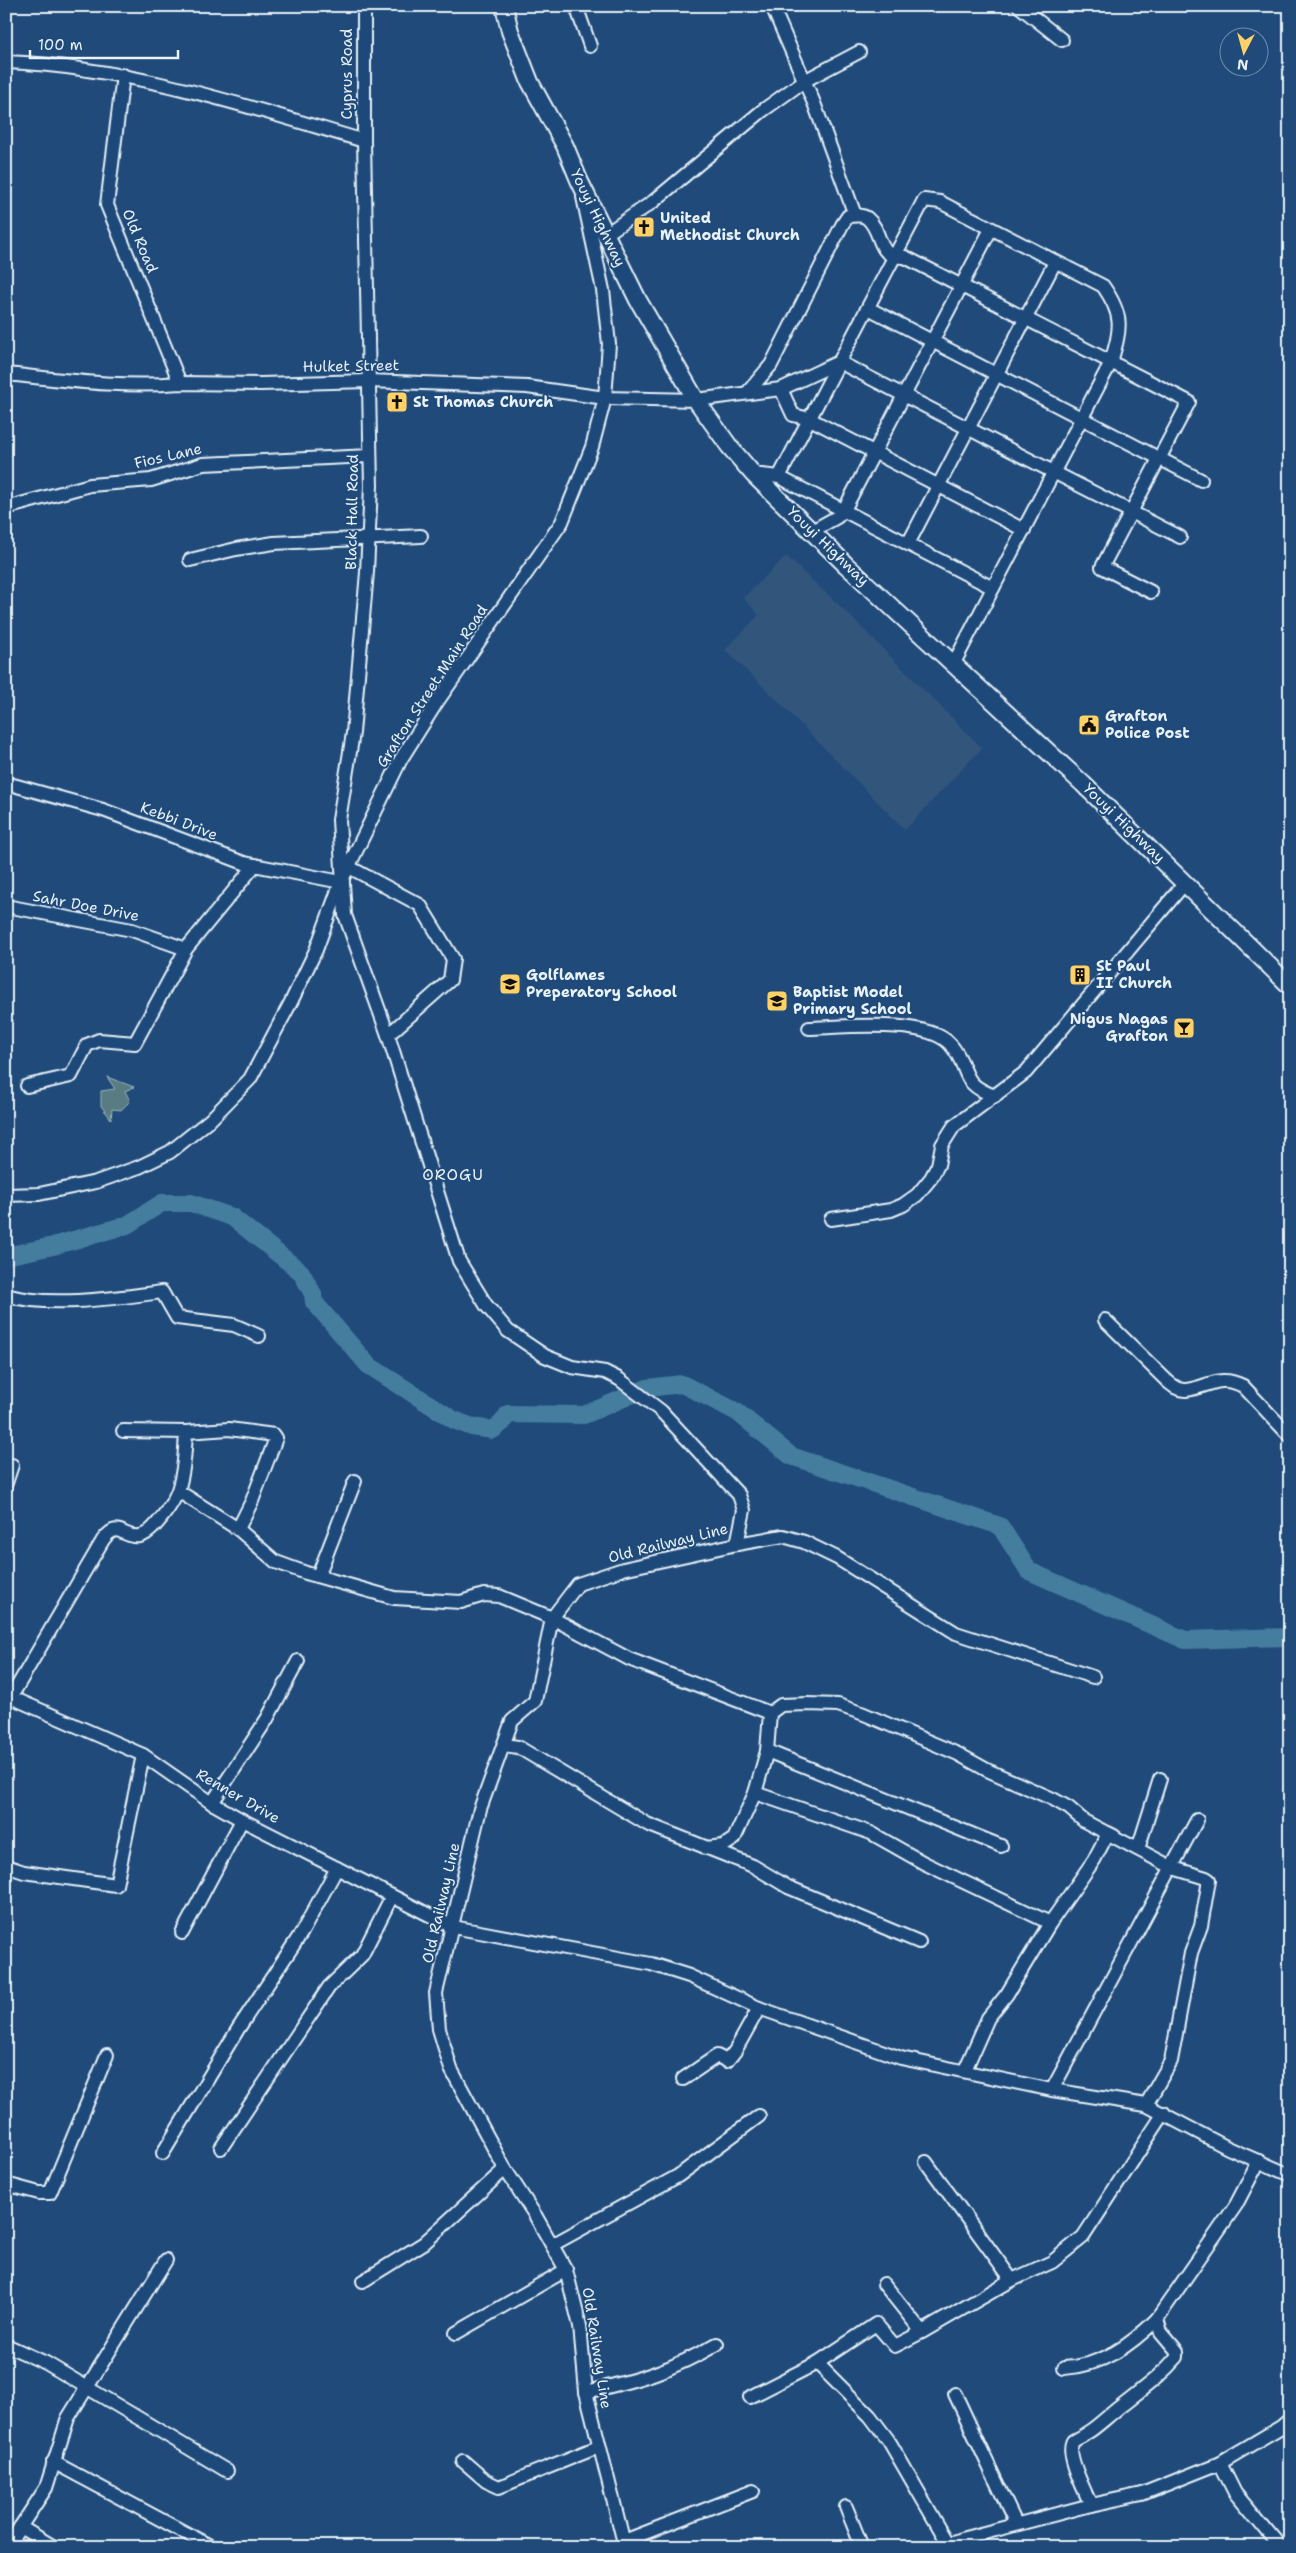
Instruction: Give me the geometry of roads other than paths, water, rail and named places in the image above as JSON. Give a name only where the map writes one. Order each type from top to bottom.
[{"type":"main road","name":"Youyi Highway","points":[[504,6],[510,31],[530,82],[566,146],[579,180],[638,300],[696,400],[729,446],[752,474],[954,662],[1290,986]]},
{"type":"street","name":"Cyprus Road","points":[[364,6],[364,141]]},
{"type":"street","points":[[576,6],[590,46]]},
{"type":"street","points":[[772,6],[804,81],[855,216]]},
{"type":"street","points":[[1019,6],[1062,40]]},
{"type":"street","points":[[606,234],[654,201],[762,111],[804,81],[859,52]]},
{"type":"street","points":[[6,62],[45,63],[123,75],[217,97],[364,141]]},
{"type":"street","name":"Old Road","points":[[123,75],[107,204],[180,383]]},
{"type":"street","name":"Black Hall Road","points":[[364,141],[370,456],[369,538],[353,733],[339,820],[345,915],[388,1035]]},
{"type":"street","name":"Grafton Street Main Road","points":[[6,1195],[39,1194],[96,1182],[139,1167],[170,1152],[210,1120],[250,1079],[269,1046],[316,950],[342,882],[402,759],[437,702],[562,522],[592,448],[605,398],[609,344],[608,322],[579,180]]},
{"type":"street","points":[[779,477],[924,200],[940,202],[1103,286],[1116,304],[1120,332],[1111,362],[954,662]]},
{"type":"street","points":[[748,392],[771,365],[848,216],[868,219],[879,242],[894,258],[905,257],[1189,402],[1102,567],[1151,592]]},
{"type":"street","points":[[812,531],[837,517],[844,510],[991,229]]},
{"type":"street","points":[[908,544],[1055,262]]},
{"type":"street","points":[[868,308],[1201,480]]},
{"type":"street","points":[[839,362],[1180,537]]},
{"type":"street","name":"Hulket Street","points":[[6,374],[68,382],[136,386],[180,383],[261,384],[368,380],[527,387],[605,398],[696,400],[781,389],[839,362]]},
{"type":"street","points":[[781,389],[792,414],[810,419],[1024,530]]},
{"type":"street","name":"Fios Lane","points":[[6,508],[90,485],[151,480],[204,464],[370,456]]},
{"type":"street","points":[[752,474],[779,477],[994,588]]},
{"type":"street","points":[[190,560],[236,549],[274,543],[421,536]]},
{"type":"street","name":"Kebbi Drive","points":[[6,783],[103,810],[244,863],[342,882]]},
{"type":"street","points":[[27,1086],[71,1076],[87,1045],[93,1042],[99,1040],[125,1044],[135,1042],[186,950],[256,865]]},
{"type":"street","points":[[350,867],[420,905],[452,959],[450,980],[388,1035]]},
{"type":"street","points":[[831,1219],[880,1212],[903,1205],[917,1195],[931,1178],[938,1164],[942,1145],[954,1126],[1026,1072],[1185,883]]},
{"type":"street","name":"Sahr Doe Drive","points":[[6,906],[132,930],[186,950]]},
{"type":"street","points":[[809,1028],[875,1026],[926,1030],[940,1035],[954,1049],[972,1085],[978,1090],[995,1096]]},
{"type":"street","name":"Old Railway Line","points":[[388,1035],[459,1261],[486,1305],[508,1330],[545,1356],[572,1367],[605,1372],[619,1379],[662,1410],[738,1495],[744,1510],[737,1544],[624,1569],[578,1584],[552,1618],[535,1701],[512,1721],[480,1809],[436,1993],[439,2029],[451,2069],[505,2169],[536,2215],[566,2270],[580,2326],[586,2392],[598,2447],[625,2544]]},
{"type":"street","points":[[6,1295],[23,1300],[66,1300],[109,1298],[162,1292],[176,1318],[234,1325],[259,1336]]},
{"type":"street","points":[[1105,1320],[1177,1389],[1186,1390],[1214,1381],[1233,1381],[1243,1386],[1290,1436]]},
{"type":"street","points":[[124,1431],[186,1432],[238,1430],[274,1435],[276,1438],[252,1501],[238,1529]]},
{"type":"street","points":[[9,1696],[109,1532],[117,1529],[138,1536],[148,1533],[154,1528],[178,1491],[186,1432]]},
{"type":"street","points":[[6,1483],[12,1465]]},
{"type":"street","points":[[318,1576],[355,1481]]},
{"type":"street","points":[[178,1491],[238,1529],[276,1562],[394,1598],[461,1602],[484,1595],[499,1596],[552,1618],[629,1659],[770,1713]]},
{"type":"street","points":[[737,1544],[783,1536],[804,1542],[837,1558],[956,1633],[1093,1677]]},
{"type":"street","points":[[212,1803],[268,1719],[298,1661]]},
{"type":"street","name":"Renner Drive","points":[[9,1696],[143,1755],[212,1803],[242,1820],[453,1927],[651,1964],[689,1976],[759,2008],[901,2058],[965,2070],[1052,2090],[1146,2105],[1228,2148],[1290,2175]]},
{"type":"street","points":[[706,1848],[723,1846],[734,1839],[755,1793],[767,1752],[770,1713],[781,1705],[838,1705],[958,1754],[987,1770],[1053,1799],[1069,1808],[1084,1821],[1173,1868],[1209,1880],[1202,1926],[1191,1953],[1171,2062],[1146,2105]]},
{"type":"street","points":[[504,1745],[518,1747],[646,1824],[753,1866],[788,1888],[919,1942]]},
{"type":"street","points":[[767,1752],[855,1785],[912,1809],[927,1818],[1001,1846]]},
{"type":"street","points":[[6,1866],[24,1872],[116,1886],[143,1755]]},
{"type":"street","points":[[1138,1849],[1160,1779]]},
{"type":"street","points":[[755,1793],[871,1833],[924,1863],[1050,1923]]},
{"type":"street","points":[[182,1933],[242,1820]]},
{"type":"street","points":[[1052,2090],[1198,1820]]},
{"type":"street","points":[[965,2070],[988,2018],[1007,1994],[1050,1923],[1094,1860],[1108,1833]]},
{"type":"street","points":[[163,2153],[238,2029],[302,1932],[337,1868]]},
{"type":"street","points":[[221,2148],[329,1987],[362,1955],[392,1896]]},
{"type":"street","points":[[683,2079],[717,2056],[727,2061],[736,2051],[759,2008]]},
{"type":"street","points":[[6,2184],[39,2193],[50,2193],[107,2055]]},
{"type":"street","points":[[750,2397],[817,2363],[876,2324],[895,2346],[1012,2280],[1052,2262],[1083,2237],[1164,2113]]},
{"type":"street","points":[[552,2245],[678,2176],[759,2116]]},
{"type":"street","points":[[1064,2368],[1074,2368],[1122,2350],[1138,2338],[1157,2319],[1236,2205],[1259,2161]]},
{"type":"street","points":[[926,2162],[1012,2280]]},
{"type":"street","points":[[363,2281],[424,2242],[505,2169]]},
{"type":"street","points":[[6,2547],[46,2488],[68,2418],[166,2260]]},
{"type":"street","points":[[456,2333],[566,2270]]},
{"type":"street","points":[[884,2284],[922,2332]]},
{"type":"street","points":[[1091,2505],[1071,2455],[1070,2445],[1073,2441],[1100,2426],[1117,2409],[1151,2384],[1177,2356],[1177,2350],[1161,2332],[1157,2319]]},
{"type":"street","points":[[586,2392],[624,2384],[656,2374],[690,2360],[717,2344]]},
{"type":"street","points":[[6,2345],[46,2363],[227,2471]]},
{"type":"street","points":[[817,2363],[870,2416],[889,2441],[944,2545],[1016,2524],[1142,2494],[1220,2463],[1281,2427],[1290,2419]]},
{"type":"street","points":[[955,2394],[1016,2524]]},
{"type":"street","points":[[463,2461],[486,2481],[499,2487],[598,2447]]},
{"type":"street","points":[[53,2462],[212,2547]]},
{"type":"street","points":[[1220,2463],[1234,2493],[1280,2547]]},
{"type":"street","points":[[625,2544],[753,2491]]},
{"type":"street","points":[[846,2507],[862,2547]]},
{"type":"street","points":[[20,2528],[54,2547]]},
{"type":"waterway","points":[[6,1256],[53,1246],[127,1225],[162,1203],[191,1203],[232,1217],[301,1272],[313,1294],[314,1302],[368,1365],[454,1420],[472,1427],[493,1430],[502,1423],[508,1414],[584,1415],[647,1388],[682,1384],[737,1412],[791,1456],[1000,1526],[1029,1571],[1185,1640],[1290,1637]]},
{"type":"place","name":"United Methodist Church","points":[[644,227]]},
{"type":"place","name":"St Thomas Church","points":[[397,402]]},
{"type":"place","name":"Grafton Police Post","points":[[1089,725]]},
{"type":"place","name":"St Paul II Church","points":[[1080,975]]},
{"type":"place","name":"Golflames Preperatory School","points":[[510,984]]},
{"type":"place","name":"Baptist Model Primary School","points":[[777,1001]]},
{"type":"place","name":"Nigus Nagas Grafton","points":[[1184,1028]]},
{"type":"district","name":"OROGU","points":[[453,1174]]}]
